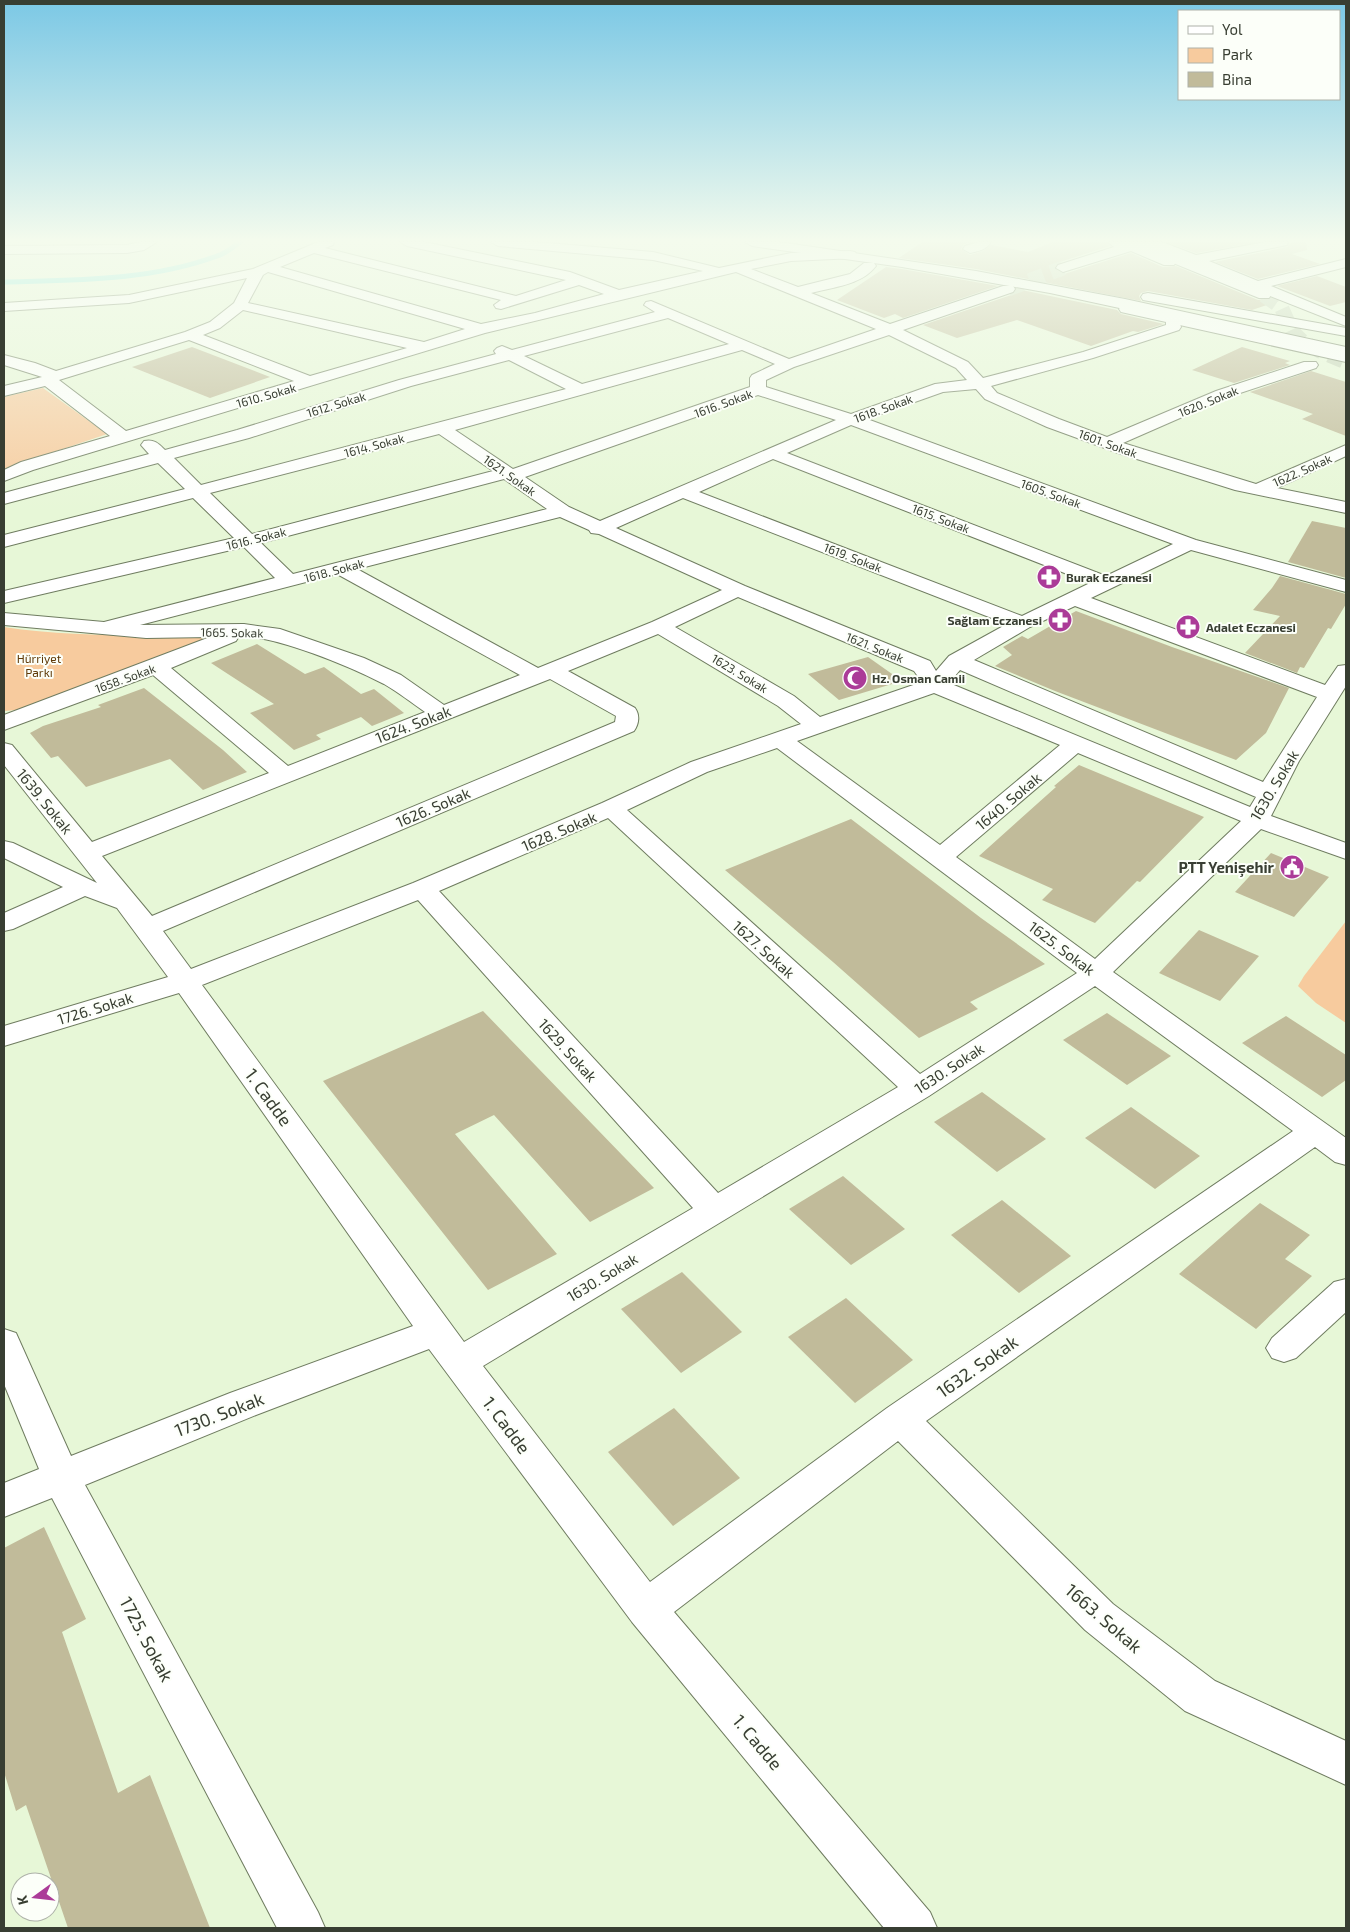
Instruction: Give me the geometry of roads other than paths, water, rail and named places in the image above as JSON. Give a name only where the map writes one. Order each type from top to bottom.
[{"type":"main road","points":[[4,391],[52,378],[197,332]]},
{"type":"main road","points":[[357,332],[425,348]]},
{"type":"main road","points":[[474,332],[509,355],[581,390]]},
{"type":"main road","name":"1610. Sokak","points":[[4,476],[27,466],[425,348],[465,334],[485,339],[501,332]]},
{"type":"main road","name":"1612. Sokak","points":[[4,499],[244,434],[405,383],[596,332]]},
{"type":"main road","points":[[712,332],[788,364]]},
{"type":"main road","name":"1616. Sokak","points":[[4,597],[247,541],[509,474],[758,390],[758,378],[788,364],[884,332]]},
{"type":"main road","name":"1601. Sokak","points":[[895,332],[962,365],[991,396],[1108,443],[1257,490],[1346,507]]},
{"type":"main road","name":"1618. Sokak","points":[[598,529],[851,419],[941,387],[981,384],[1088,355],[1159,332]]},
{"type":"main road","points":[[1229,332],[1346,357]]},
{"type":"main road","points":[[1253,332],[1346,352]]},
{"type":"main road","points":[[1314,332],[1346,339]]},
{"type":"main road","points":[[190,335],[310,382]]},
{"type":"main road","points":[[1256,338],[1346,368]]},
{"type":"main road","name":"1614. Sokak","points":[[4,541],[442,428],[743,346]]},
{"type":"main road","points":[[4,360],[28,366],[52,378],[129,435],[162,456],[196,492],[290,582]]},
{"type":"main road","name":"1620. Sokak","points":[[1108,443],[1230,392],[1310,364]]},
{"type":"main road","name":"1605. Sokak","points":[[758,390],[851,419],[1189,544],[1346,586]]},
{"type":"main road","name":"1621. Sokak","points":[[442,428],[562,511],[598,529],[738,590],[922,666],[935,685]]},
{"type":"main road","name":"1622. Sokak","points":[[1257,490],[1346,450]]},
{"type":"main road","name":"1615. Sokak","points":[[774,454],[1107,583]]},
{"type":"main road","name":"1619. Sokak","points":[[682,492],[1023,622]]},
{"type":"main road","name":"1618. Sokak","points":[[105,628],[562,511]]},
{"type":"main road","points":[[1189,544],[1075,600],[1023,622],[957,661],[935,685],[1076,744],[1263,806]]},
{"type":"main road","points":[[340,568],[544,673]]},
{"type":"main road","name":"1624. Sokak","points":[[87,853],[544,673],[659,626],[738,590]]},
{"type":"main road","points":[[1075,600],[1329,694]]},
{"type":"main road","name":"1665. Sokak","points":[[4,619],[146,632],[244,630],[273,633],[356,663],[393,680],[442,713]]},
{"type":"main road","name":"1623. Sokak","points":[[659,626],[786,701],[817,726]]},
{"type":"main road","name":"1658. Sokak","points":[[4,722],[156,666],[244,630]]},
{"type":"main road","points":[[957,661],[1263,806],[1346,851]]},
{"type":"main road","points":[[156,666],[284,774]]},
{"type":"main road","name":"1630. Sokak","points":[[460,1362],[918,1089],[1096,973],[1263,806],[1329,694],[1346,671]]},
{"type":"main road","name":"1626. Sokak","points":[[148,928],[626,726],[626,713],[544,673]]},
{"type":"main road","name":"1628. Sokak","points":[[186,982],[422,889],[611,808],[699,767],[935,685]]},
{"type":"main road","name":"1625. Sokak","points":[[780,739],[1096,973],[1346,1154]]},
{"type":"main road","name":"1640. Sokak","points":[[941,857],[1076,744]]},
{"type":"main road","name":"1639. Sokak","points":[[4,750],[87,853]]},
{"type":"main road","name":"1627. Sokak","points":[[611,808],[918,1089]]},
{"type":"main road","name":"1. Cadde","points":[[4,848],[84,887],[125,902]]},
{"type":"main road","name":"1. Cadde","points":[[87,853],[148,928],[436,1332],[646,1609],[914,1928]]},
{"type":"main road","points":[[4,923],[84,887]]},
{"type":"main road","name":"1629. Sokak","points":[[422,889],[714,1210]]},
{"type":"main road","name":"1726. Sokak","points":[[4,1036],[186,982]]},
{"type":"main road","name":"1632. Sokak","points":[[646,1609],[900,1419],[1314,1132]]},
{"type":"main road","points":[[1284,1348],[1346,1292]]},
{"type":"main road","name":"1730. Sokak","points":[[4,1500],[243,1404],[436,1332]]},
{"type":"main road","name":"1725. Sokak","points":[[4,1343],[61,1477],[302,1928]]},
{"type":"main road","name":"1663. Sokak","points":[[900,1419],[1099,1617],[1200,1696],[1340,1760]]},
{"type":"tunnel","points":[[1293,332],[1303,342],[1346,362]]},
{"type":"place","name":"Burak Eczanesi","points":[[1049,577]]},
{"type":"place","name":"Sağlam Eczanesi","points":[[1060,620]]},
{"type":"place","name":"Adalet Eczanesi","points":[[1188,627]]},
{"type":"place","name":"Hz. Osman Camii","points":[[855,678]]},
{"type":"place","name":"PTT Yenişehir","points":[[1292,867]]},
{"type":"park label","name":"Hürriyet Parkı","points":[[39,665]]}]
